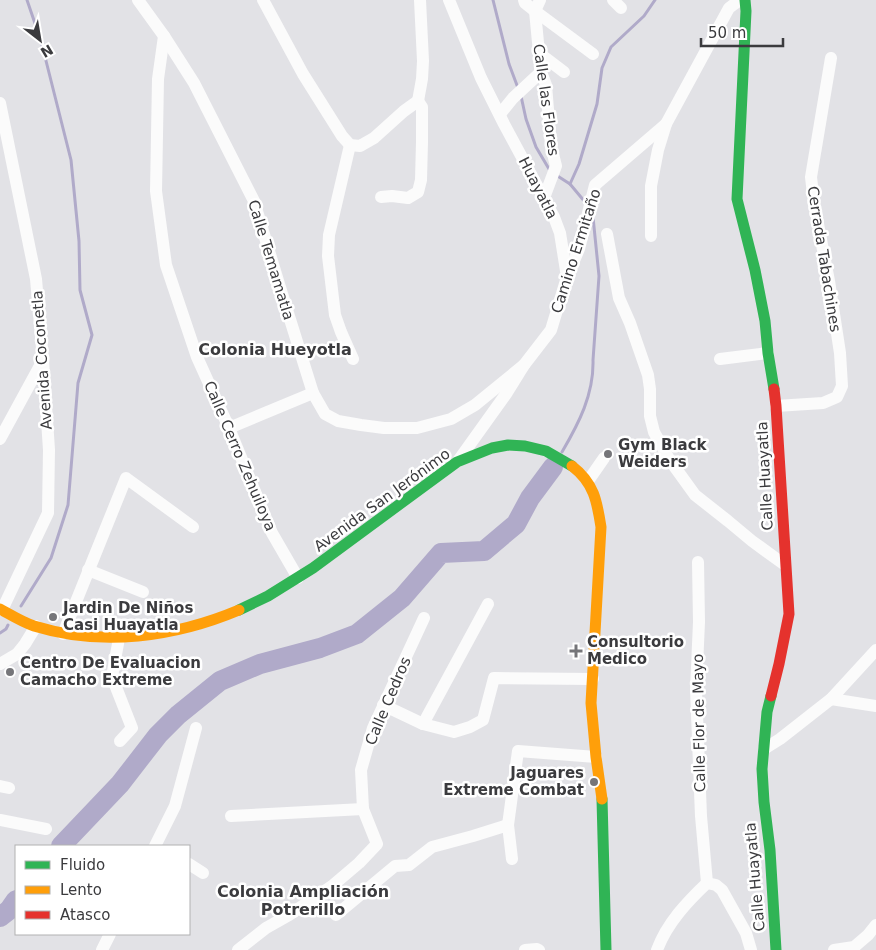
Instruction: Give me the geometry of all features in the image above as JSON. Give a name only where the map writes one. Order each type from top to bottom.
[{"type":"main road","name":"Calle Huayatla","points":[[745,0],[737,199],[755,270],[765,321],[776,406],[788,614],[779,664],[766,712],[762,769],[770,850],[776,950]]},
{"type":"main road","name":"Avenida San Jerónimo","points":[[1,610],[23,622],[63,634],[89,638],[119,638],[173,632],[239,611],[298,578],[457,462],[506,445],[530,447],[546,451],[561,459],[575,468],[588,481],[597,501],[601,527],[591,703],[602,802],[606,950]]},
{"type":"street","name":"Calle Temamatla","points":[[138,0],[194,83],[254,201],[313,393],[325,414],[338,421],[384,428],[417,428],[451,419],[475,405],[524,366]]},
{"type":"street","points":[[263,0],[304,74],[342,136],[350,145],[360,146],[374,138],[418,101]]},
{"type":"street","points":[[381,197],[408,198],[418,192],[421,180],[422,107],[418,101],[424,61],[420,0]]},
{"type":"street","name":"Huayatla","points":[[449,0],[481,78],[554,217],[560,233],[568,277]]},
{"type":"street","points":[[524,0],[525,3],[537,6],[593,54]]},
{"type":"street","name":"Camino Ermitaño","points":[[524,366],[551,330],[581,241],[595,185],[666,124],[729,8],[740,0]]},
{"type":"street","name":"Calle las Flores","points":[[537,6],[541,72],[546,85],[551,146],[556,166],[544,198]]},
{"type":"street","name":"Calle Cerro Zehuiloya","points":[[164,36],[158,79],[156,192],[166,265],[197,357],[229,428],[272,533],[298,578]]},
{"type":"street","points":[[539,53],[564,72]]},
{"type":"street","name":"Cerrada Tabachines","points":[[776,406],[823,403],[838,397],[842,386],[840,353],[811,176],[831,58]]},
{"type":"street","points":[[497,109],[513,98],[541,72]]},
{"type":"street","name":"Avenida Coconetla","points":[[0,103],[36,278],[49,450],[48,513],[1,610]]},
{"type":"street","points":[[651,236],[650,186],[666,124]]},
{"type":"street","points":[[350,145],[329,235],[328,256],[336,315],[353,359]]},
{"type":"street","points":[[607,234],[619,298],[648,375],[650,416],[654,432],[668,459],[695,495],[752,542],[785,565]]},
{"type":"street","points":[[720,359],[768,353]]},
{"type":"street","points":[[0,439],[43,360]]},
{"type":"street","points":[[457,462],[524,366]]},
{"type":"street","points":[[229,428],[313,393]]},
{"type":"street","points":[[588,481],[604,458]]},
{"type":"street","points":[[63,634],[126,478],[193,527]]},
{"type":"street","name":"Calle Flor de Mayo","points":[[698,562],[699,622],[696,689],[701,816],[707,883]]},
{"type":"street","points":[[88,570],[143,592]]},
{"type":"street","points":[[423,724],[488,604]]},
{"type":"street","name":"Calle Cedros","points":[[238,950],[266,928],[332,886],[359,863],[377,844],[363,809],[361,770],[373,728],[424,618]]},
{"type":"street","points":[[0,664],[16,654],[25,644],[36,626]]},
{"type":"street","points":[[119,638],[112,677],[132,728],[120,741]]},
{"type":"street","points":[[764,749],[780,739],[831,699],[876,650]]},
{"type":"street","points":[[383,705],[423,724],[454,732],[483,720],[494,678],[592,679]]},
{"type":"street","points":[[831,699],[876,706]]},
{"type":"street","points":[[156,845],[175,806],[196,728]]},
{"type":"street","points":[[512,859],[508,825],[518,751],[596,757]]},
{"type":"street","points":[[231,816],[363,809]]},
{"type":"street","points":[[0,820],[46,829]]},
{"type":"street","points":[[336,915],[395,866],[409,865],[432,847],[508,825]]},
{"type":"street","points":[[190,865],[204,873]]},
{"type":"street","points":[[657,950],[673,920],[707,883],[716,885],[722,890],[746,933],[751,950]]},
{"type":"street","points":[[834,950],[854,947],[876,925]]},
{"type":"street","points":[[102,950],[110,935]]},
{"type":"street","points":[[525,950],[539,950]]},
{"type":"waterway","points":[[21,606],[51,558],[68,505],[78,383],[92,335],[80,290],[79,241],[71,160],[41,41],[27,0]]},
{"type":"waterway","points":[[493,0],[509,64],[518,88]]},
{"type":"waterway","points":[[585,202],[570,184],[579,164],[597,104],[602,68],[611,47],[644,16],[655,0]]},
{"type":"waterway","points":[[521,96],[526,119],[536,147],[551,171]]},
{"type":"waterway","points":[[556,175],[570,184]]},
{"type":"waterway","points":[[562,452],[584,408],[593,373],[599,276],[593,217]]},
{"type":"waterway","points":[[62,845],[120,784],[158,735],[178,715],[220,681],[260,664],[320,648],[357,634],[402,598],[441,553],[484,551],[516,524],[530,498],[553,467]]},
{"type":"waterway","points":[[0,633],[8,625]]},
{"type":"waterway","points":[[0,917],[9,910],[15,901]]},
{"type":"traffic: fast","points":[[745,0],[737,199],[755,270],[765,321],[774,389]]},
{"type":"traffic: fast","points":[[239,610],[268,596],[313,568],[457,462],[492,448],[508,445],[525,446],[546,451],[572,466]]},
{"type":"traffic: fast","points":[[771,696],[767,712],[762,769],[770,850],[776,950]]},
{"type":"traffic: fast","points":[[602,799],[606,950]]},
{"type":"traffic: slow","points":[[572,466],[590,486],[598,509],[601,527],[591,703],[602,799]]},
{"type":"traffic: slow","points":[[0,609],[34,626],[86,636],[112,637],[138,636],[190,627],[239,610]]},
{"type":"traffic: jam","points":[[771,696],[789,614],[774,389]]},
{"type":"place","name":"Gym Black Weiders","points":[[608,454]]},
{"type":"place","name":"Jardin De Niños Casi Huayatla","points":[[53,617]]},
{"type":"place","name":"Consultorio Medico","points":[[576,651]]},
{"type":"place","name":"Centro De Evaluacion Camacho Extreme","points":[[10,672]]},
{"type":"place","name":"Jaguares Extreme Combat","points":[[594,782]]},
{"type":"district","name":"Colonia Hueyotla","points":[[275,349]]},
{"type":"district","name":"Colonia Ampliación Potrerillo","points":[[303,900]]}]
